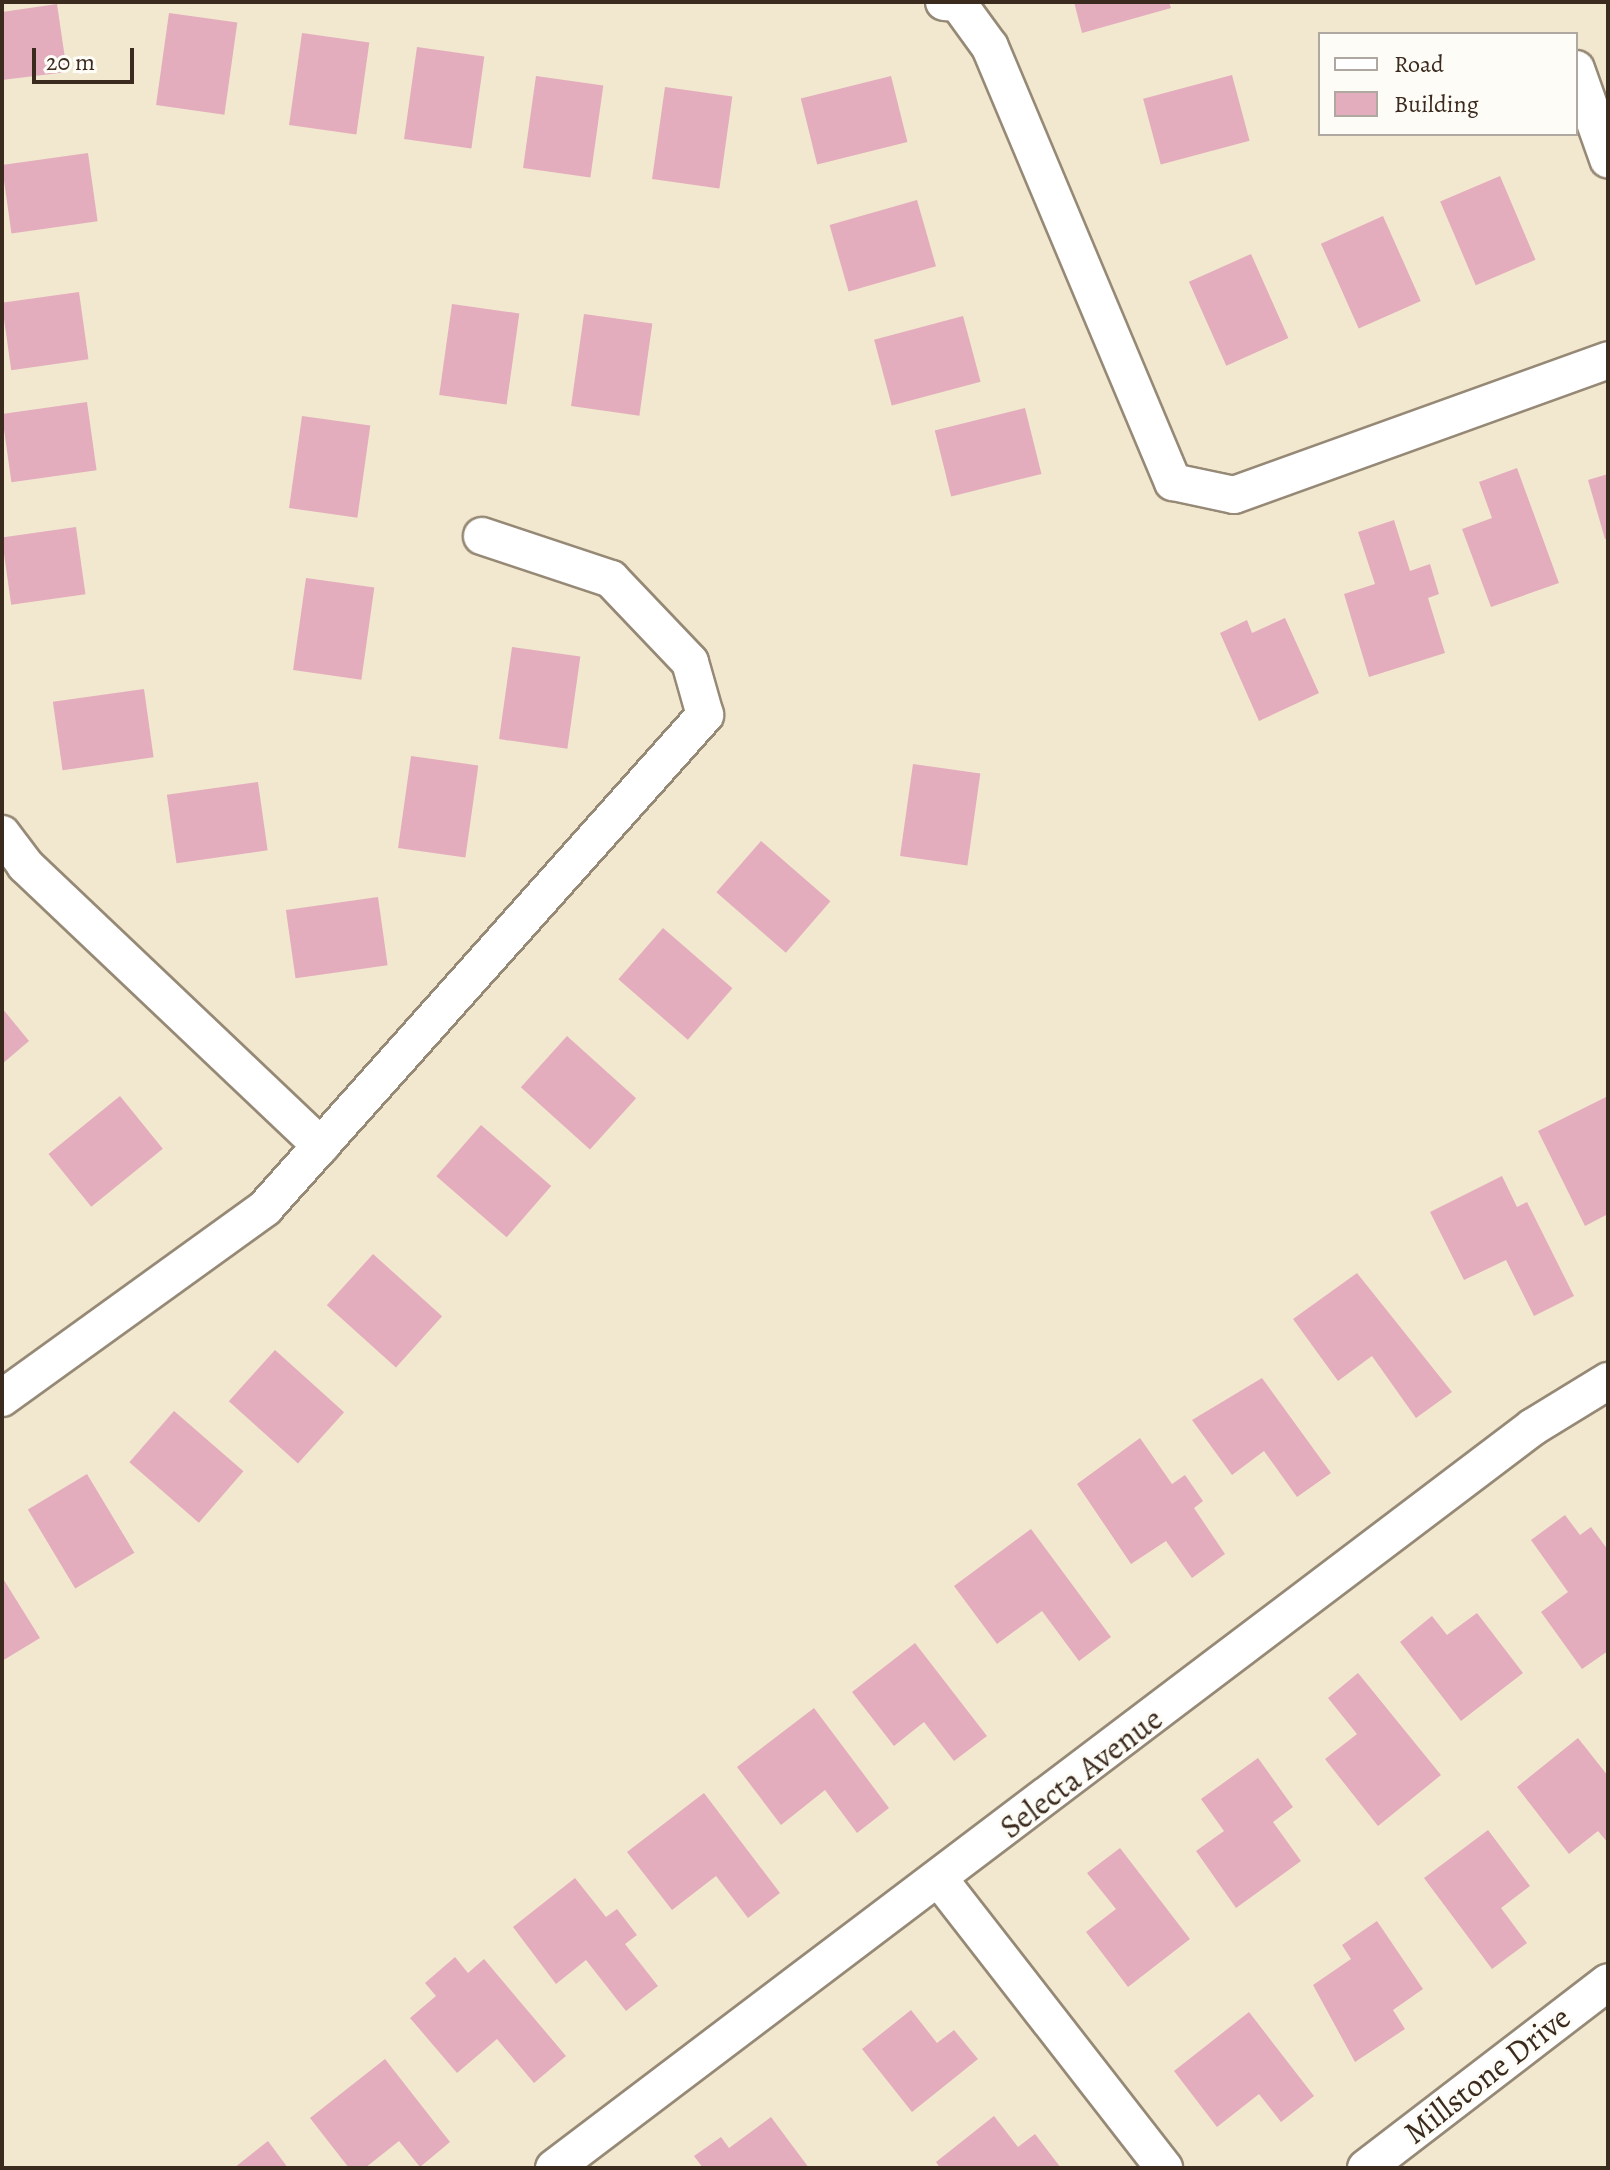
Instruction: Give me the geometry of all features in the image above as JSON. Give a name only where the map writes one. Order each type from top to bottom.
[{"type":"street","points":[[944,2],[958,3],[990,47],[1173,482],[1234,495],[1608,360]]},
{"type":"street","points":[[1578,75],[1608,159]]},
{"type":"street","points":[[2,1398],[265,1208],[705,715],[690,662],[611,579],[482,536]]},
{"type":"street","points":[[2,834],[25,865],[321,1146]]},
{"type":"street","name":"Selecta Avenue","points":[[554,2168],[940,1880],[1533,1427],[1608,1381]]},
{"type":"street","points":[[940,1880],[1164,2168]]},
{"type":"street","name":"Millstone Drive","points":[[1366,2168],[1608,1982]]},
{"type":"building","points":[[1074,2],[1169,2],[1171,8],[1082,33]]},
{"type":"building","points":[[57,4],[67,72],[2,80],[2,12]]},
{"type":"building","points":[[169,13],[237,23],[224,115],[156,105]]},
{"type":"building","points":[[302,33],[369,42],[356,135],[289,125]]},
{"type":"building","points":[[417,47],[484,56],[471,149],[404,139]]},
{"type":"building","points":[[1232,75],[1250,141],[1161,164],[1143,99]]},
{"type":"building","points":[[536,76],[603,85],[590,178],[523,168]]},
{"type":"building","points":[[891,76],[907,142],[817,164],[801,98]]},
{"type":"building","points":[[665,87],[732,96],[719,189],[652,179]]},
{"type":"building","points":[[88,153],[98,221],[11,233],[2,165]]},
{"type":"building","points":[[1500,176],[1536,260],[1476,285],[1440,201]]},
{"type":"building","points":[[917,200],[936,266],[849,291],[830,225]]},
{"type":"building","points":[[1383,216],[1421,301],[1359,329],[1321,244]]},
{"type":"building","points":[[1251,254],[1288,338],[1226,366],[1189,282]]},
{"type":"building","points":[[79,292],[88,359],[11,370],[2,303]]},
{"type":"building","points":[[452,304],[519,313],[507,405],[439,395]]},
{"type":"building","points":[[584,314],[652,324],[639,416],[571,406]]},
{"type":"building","points":[[963,316],[981,382],[892,405],[874,340]]},
{"type":"building","points":[[87,402],[97,470],[11,482],[2,414]]},
{"type":"building","points":[[1025,408],[1041,474],[951,496],[935,430]]},
{"type":"building","points":[[302,416],[370,426],[357,518],[289,508]]},
{"type":"building","points":[[1517,468],[1559,583],[1491,607],[1462,529],[1492,518],[1479,482]]},
{"type":"building","points":[[1608,474],[1608,539],[1605,539],[1588,480]]},
{"type":"building","points":[[1394,520],[1410,571],[1430,564],[1439,594],[1428,598],[1445,653],[1369,677],[1344,594],[1375,584],[1358,532]]},
{"type":"building","points":[[76,527],[85,594],[11,605],[2,537]]},
{"type":"building","points":[[306,578],[374,588],[361,680],[293,670]]},
{"type":"building","points":[[1285,618],[1319,693],[1259,721],[1220,633],[1247,620],[1252,633]]},
{"type":"building","points":[[512,647],[580,657],[567,749],[499,739]]},
{"type":"building","points":[[144,689],[154,757],[62,770],[53,702]]},
{"type":"building","points":[[411,756],[478,765],[465,858],[398,848]]},
{"type":"building","points":[[913,764],[980,773],[967,866],[900,856]]},
{"type":"building","points":[[258,782],[268,850],[176,863],[167,795]]},
{"type":"building","points":[[761,841],[830,901],[786,953],[716,892]]},
{"type":"building","points":[[378,897],[388,965],[296,978],[286,910]]},
{"type":"building","points":[[663,928],[732,988],[688,1040],[618,979]]},
{"type":"building","points":[[2,1008],[29,1041],[2,1064]]},
{"type":"building","points":[[567,1036],[636,1098],[590,1150],[521,1087]]},
{"type":"building","points":[[120,1096],[163,1149],[91,1207],[49,1154]]},
{"type":"building","points":[[1606,1097],[1608,1214],[1585,1226],[1538,1131]]},
{"type":"building","points":[[481,1125],[551,1186],[507,1237],[436,1176]]},
{"type":"building","points":[[1502,1176],[1517,1207],[1527,1202],[1574,1296],[1534,1316],[1506,1260],[1464,1280],[1430,1212]]},
{"type":"building","points":[[373,1254],[442,1316],[396,1368],[327,1305]]},
{"type":"building","points":[[1357,1273],[1452,1392],[1416,1418],[1372,1356],[1338,1381],[1293,1319]]},
{"type":"building","points":[[275,1350],[344,1412],[298,1464],[229,1401]]},
{"type":"building","points":[[1262,1378],[1331,1473],[1297,1497],[1264,1451],[1232,1475],[1192,1420]]},
{"type":"building","points":[[174,1411],[243,1471],[199,1523],[129,1462]]},
{"type":"building","points":[[1140,1438],[1172,1484],[1185,1475],[1203,1501],[1194,1508],[1225,1554],[1192,1578],[1166,1541],[1131,1564],[1077,1484]]},
{"type":"building","points":[[87,1474],[134,1553],[75,1588],[28,1510]]},
{"type":"building","points":[[1565,1515],[1580,1535],[1591,1527],[1608,1550],[1608,1651],[1582,1669],[1541,1612],[1568,1592],[1531,1540]]},
{"type":"building","points":[[1031,1529],[1111,1637],[1079,1661],[1042,1611],[997,1644],[954,1586]]},
{"type":"building","points":[[2,1577],[40,1638],[2,1661]]},
{"type":"building","points":[[1477,1613],[1523,1673],[1461,1721],[1400,1642],[1432,1616],[1447,1635]]},
{"type":"building","points":[[915,1643],[987,1736],[954,1761],[924,1722],[894,1746],[852,1692]]},
{"type":"building","points":[[1358,1673],[1441,1775],[1378,1826],[1325,1759],[1357,1734],[1328,1698]]},
{"type":"building","points":[[814,1708],[889,1808],[857,1833],[825,1790],[781,1825],[737,1767]]},
{"type":"building","points":[[1578,1738],[1608,1776],[1608,1843],[1598,1831],[1569,1854],[1517,1787]]},
{"type":"building","points":[[1258,1758],[1293,1807],[1273,1822],[1301,1861],[1236,1908],[1196,1851],[1224,1831],[1201,1799]]},
{"type":"building","points":[[704,1793],[780,1893],[748,1918],[716,1876],[672,1910],[627,1852]]},
{"type":"building","points":[[1488,1830],[1530,1886],[1501,1908],[1527,1943],[1492,1969],[1424,1878]]},
{"type":"building","points":[[1120,1848],[1190,1939],[1128,1987],[1086,1932],[1116,1909],[1087,1873]]},
{"type":"building","points":[[575,1878],[606,1917],[617,1909],[637,1935],[625,1944],[658,1986],[626,2011],[586,1960],[556,1984],[513,1927]]},
{"type":"building","points":[[1377,1921],[1423,1989],[1393,2010],[1405,2029],[1355,2062],[1313,1985],[1351,1959],[1342,1945]]},
{"type":"building","points":[[455,1957],[468,1973],[484,1959],[566,2056],[534,2083],[497,2039],[457,2073],[410,2018],[436,1996],[425,1983]]},
{"type":"building","points":[[911,2010],[937,2043],[954,2030],[978,2059],[912,2112],[862,2049]]},
{"type":"building","points":[[1249,2012],[1314,2096],[1281,2122],[1259,2094],[1217,2127],[1174,2071]]},
{"type":"building","points":[[385,2059],[450,2142],[420,2167],[399,2141],[365,2168],[349,2168],[310,2118]]},
{"type":"building","points":[[994,2116],[1018,2147],[1035,2134],[1061,2168],[940,2168],[936,2162]]},
{"type":"building","points":[[771,2117],[809,2168],[703,2168],[694,2156],[721,2137],[729,2148]]},
{"type":"building","points":[[268,2141],[288,2168],[234,2168]]}]
